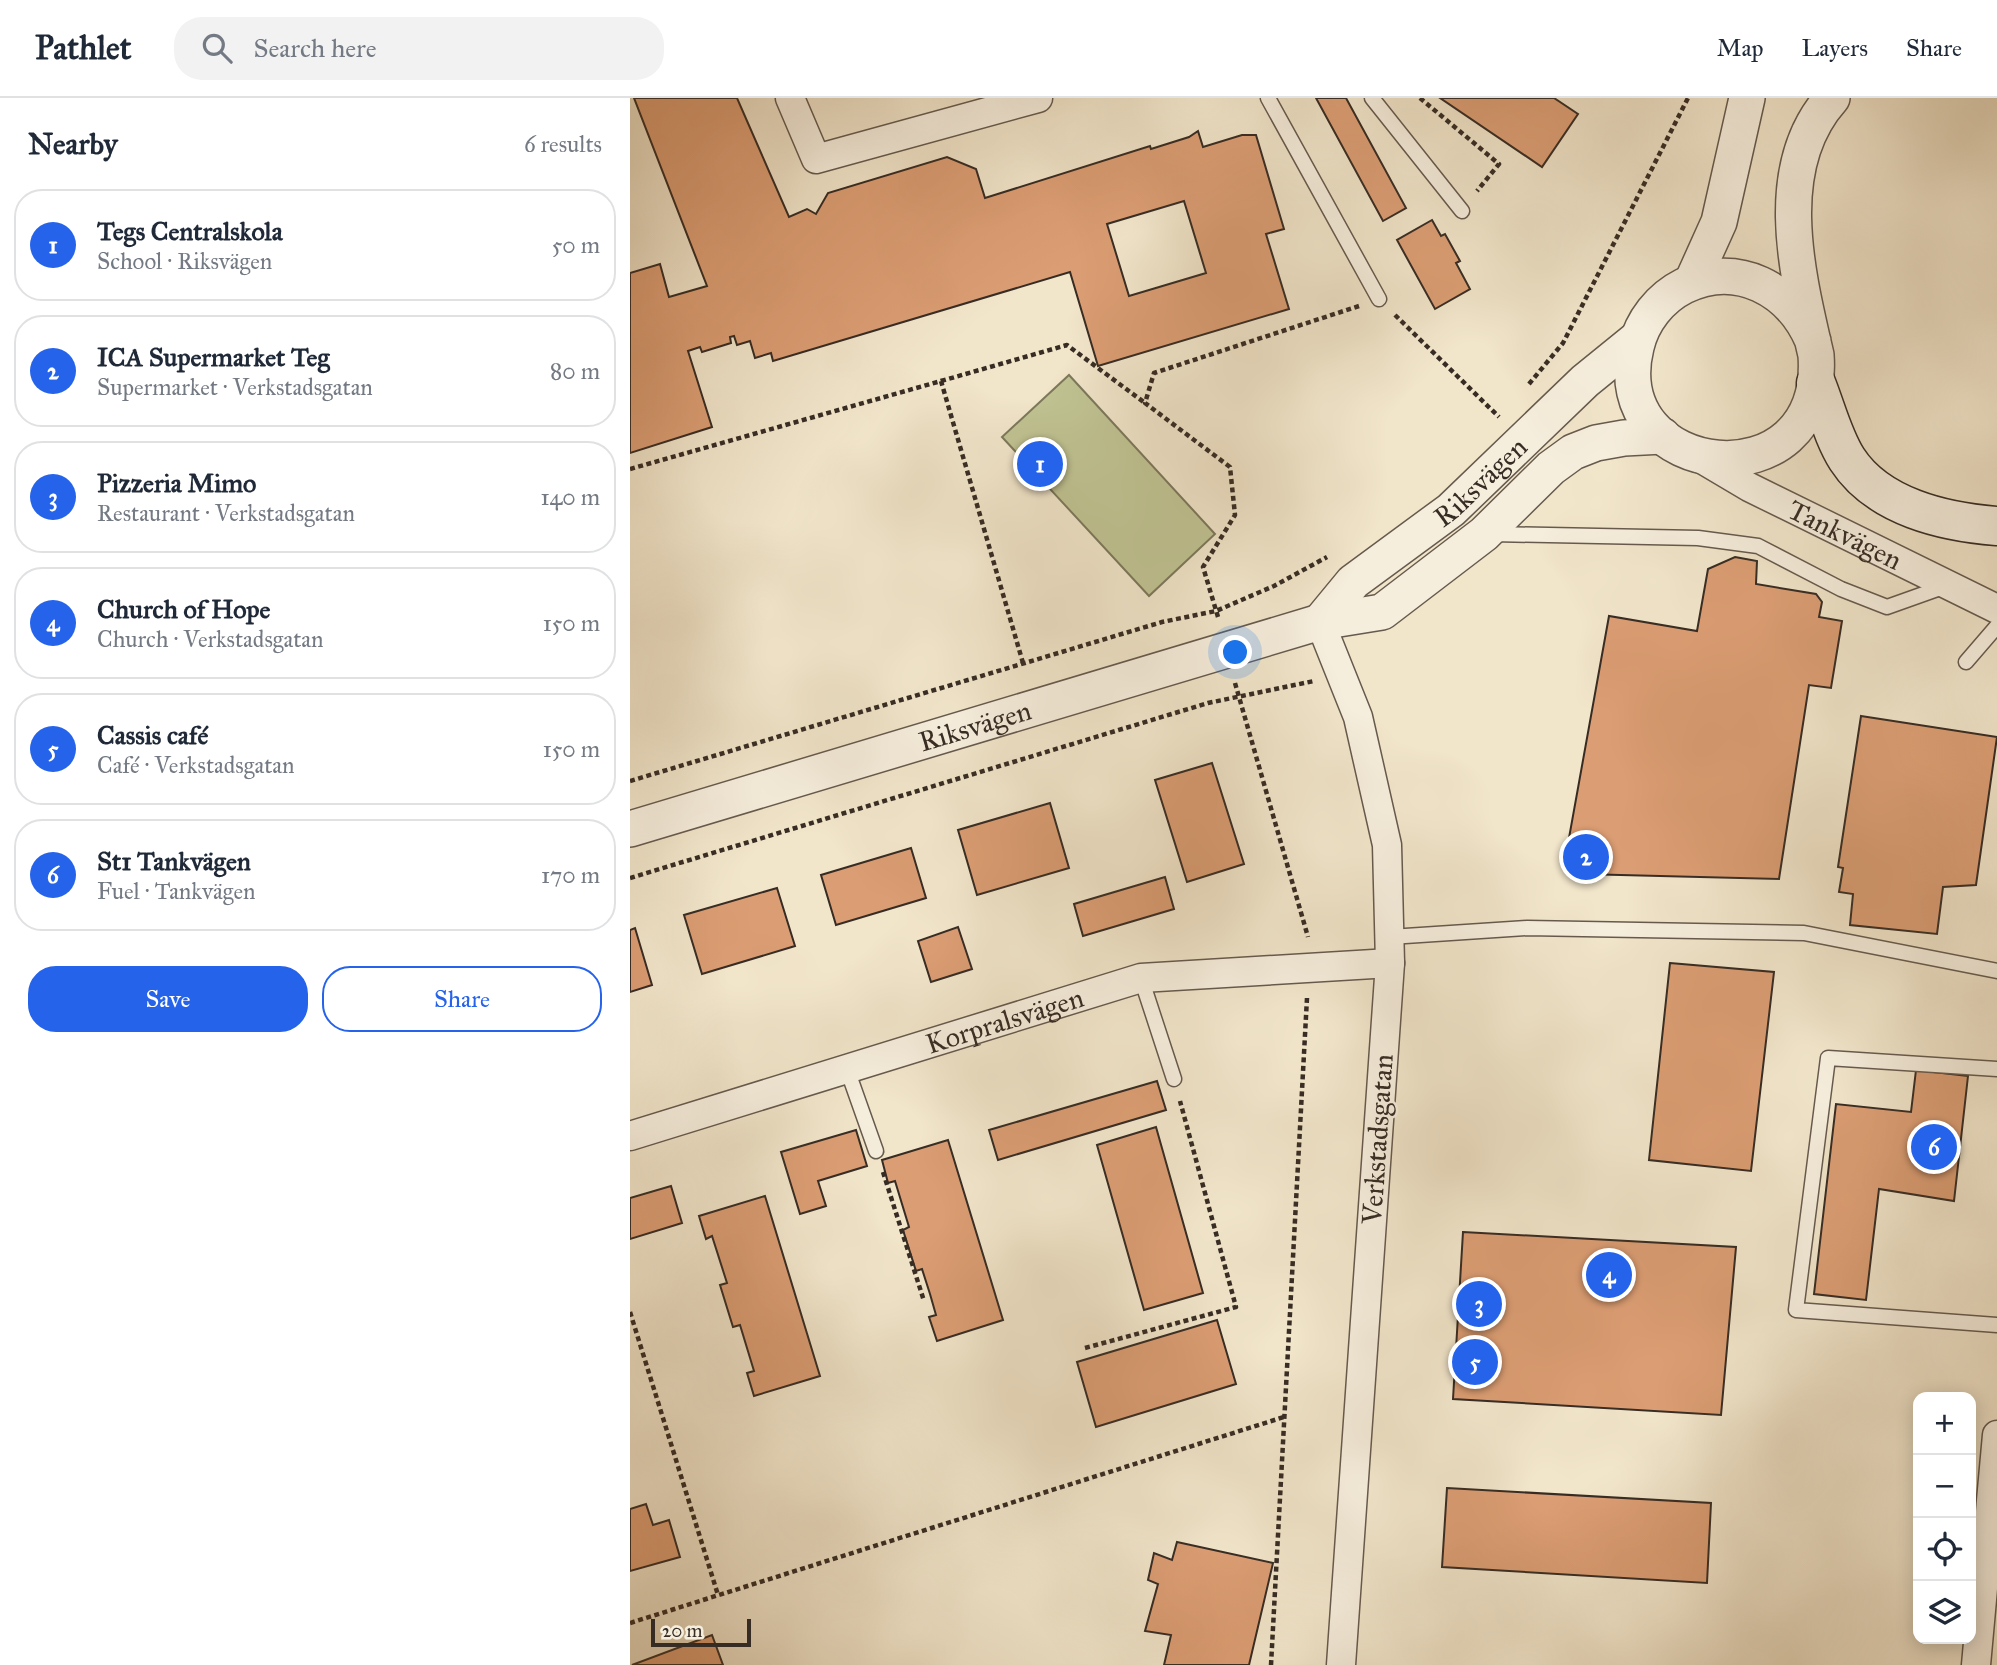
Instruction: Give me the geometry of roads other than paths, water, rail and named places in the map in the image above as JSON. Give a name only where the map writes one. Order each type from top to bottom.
[{"type":"main road","points":[[1816,383],[1847,459],[1867,481],[1889,498],[1923,512],[1969,524],[1997,526]]},
{"type":"street","points":[[790,98],[816,159],[1038,98]]},
{"type":"street","points":[[1692,282],[1719,222],[1748,98]]},
{"type":"street","name":"Riksvägen","points":[[1813,341],[1795,308],[1765,286],[1729,276],[1692,282],[1671,294],[1653,311],[1638,338],[1634,356],[1636,391],[1642,408],[1663,436],[1695,455],[1731,460],[1749,457],[1773,447],[1793,430],[1808,408],[1816,383],[1813,341],[1795,252],[1794,200],[1803,144],[1815,117],[1832,98]]},
{"type":"street","name":"Riksvägen","points":[[1320,622],[1353,582],[1451,510],[1584,381],[1638,338]]},
{"type":"street","name":"Riksvägen","points":[[630,829],[1320,622],[1382,612],[1484,534],[1551,468],[1573,452],[1596,443],[1624,438],[1663,436]]},
{"type":"street","name":"Tankvägen","points":[[1695,455],[1749,487],[1997,609]]},
{"type":"street","name":"Verkstadsgatan","points":[[1320,622],[1358,717],[1387,845],[1390,950],[1341,1665]]},
{"type":"street","name":"Korpralsvägen","points":[[630,1136],[1141,978],[1308,967],[1390,950]]},
{"type":"street","points":[[1976,1665],[1997,1435]]},
{"type":"lane","points":[[1268,98],[1379,299]]},
{"type":"lane","points":[[1372,98],[1462,211]]},
{"type":"lane","points":[[1484,534],[1699,538],[1758,546],[1841,589],[1887,607],[1946,586]]},
{"type":"lane","points":[[1966,662],[1997,626]]},
{"type":"lane","points":[[1390,950],[1527,928],[1804,933],[1997,971]]},
{"type":"lane","points":[[1141,978],[1174,1080]]},
{"type":"lane","points":[[1997,1069],[1828,1058],[1796,1310],[1997,1325]]},
{"type":"lane","points":[[847,1069],[876,1151]]},
{"type":"place","name":"Tegs Centralskola","points":[[1040,464]]},
{"type":"place","name":"ICA Supermarket Teg","points":[[1586,857]]},
{"type":"place","name":"St1 Tankvägen","points":[[1934,1147]]},
{"type":"place","name":"Church of Hope","points":[[1609,1275]]},
{"type":"place","name":"Pizzeria Mimo","points":[[1479,1304]]},
{"type":"place","name":"Cassis café","points":[[1475,1362]]}]
